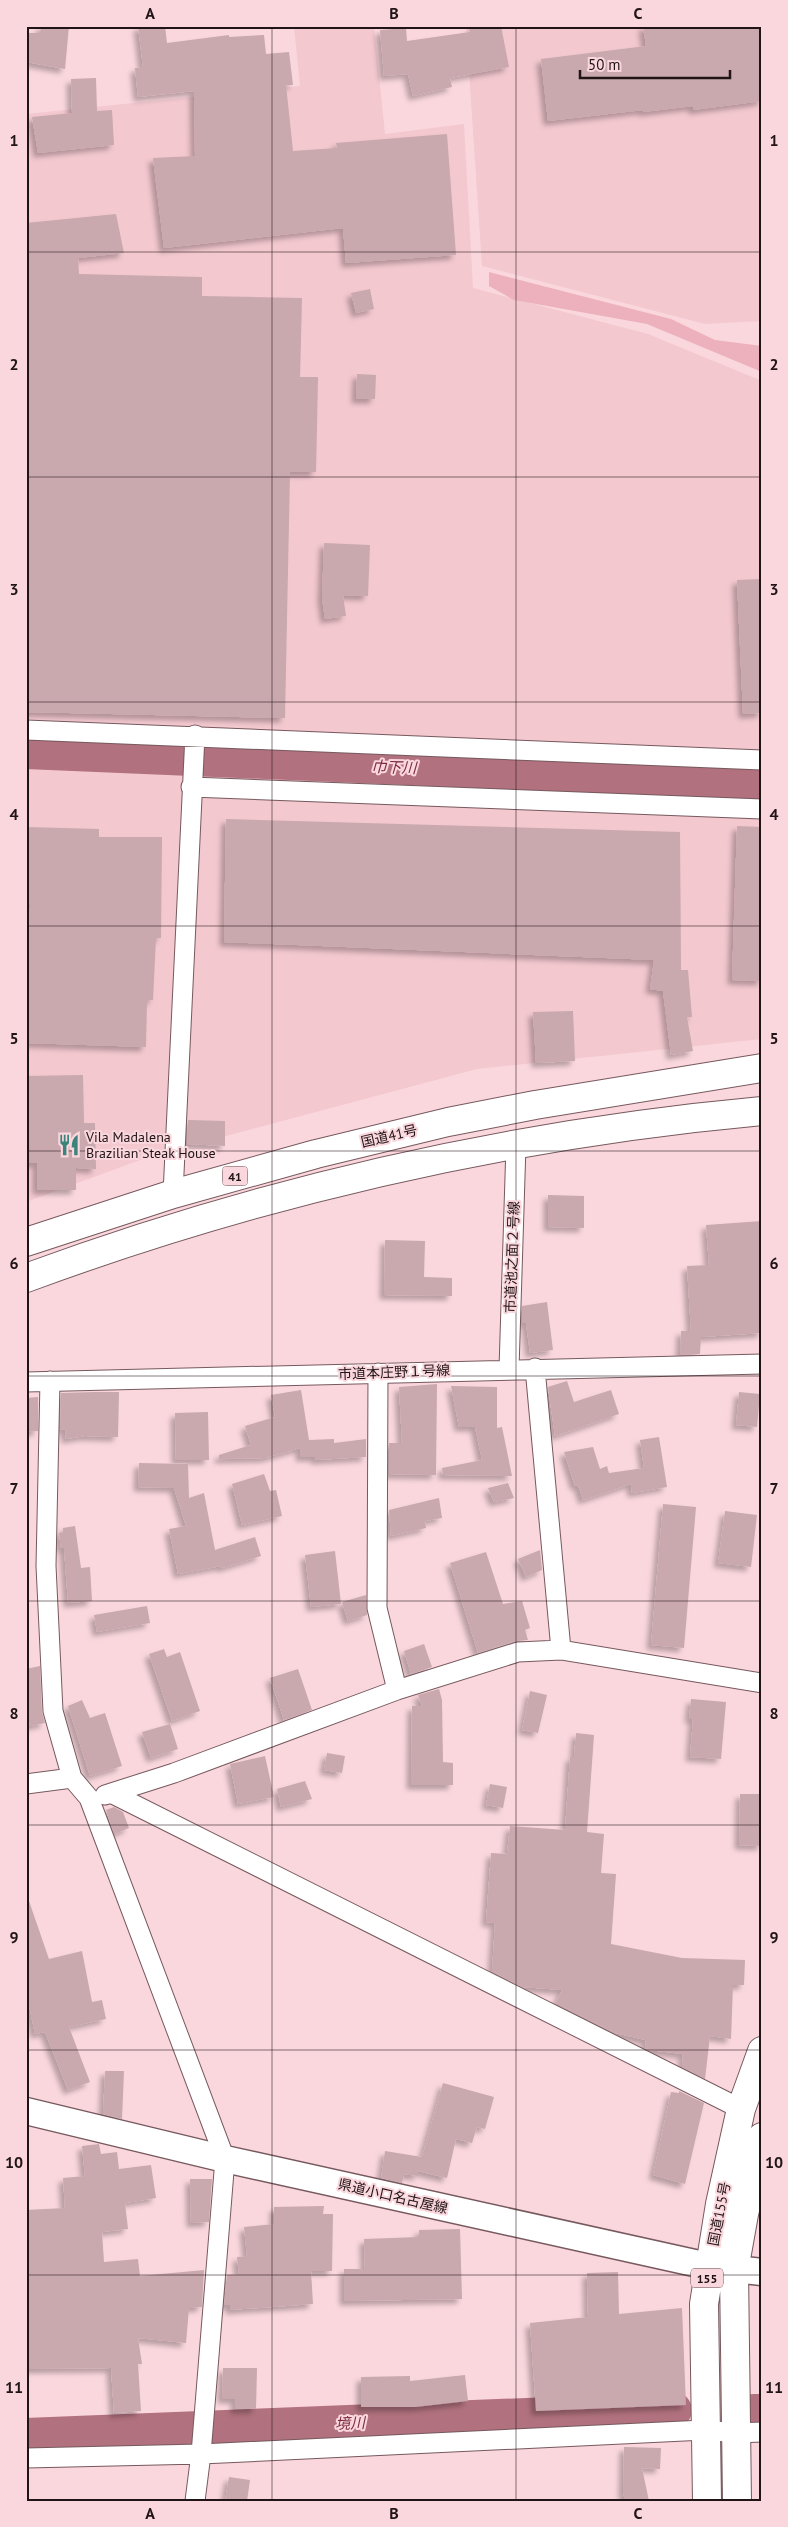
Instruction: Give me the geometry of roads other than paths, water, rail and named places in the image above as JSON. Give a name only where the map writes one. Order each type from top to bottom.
[{"type":"highway","name":"国道41号","points":[[26,1242],[174,1194],[316,1154],[448,1122],[536,1105],[762,1068]]},
{"type":"highway","points":[[26,1278],[173,1229],[254,1205],[385,1171],[516,1145],[694,1117],[762,1111]]},
{"type":"highway","name":"国道155号","points":[[738,2501],[750,2432],[721,2268],[741,2110],[760,2052]]},
{"type":"highway","name":"国道155号","points":[[707,2501],[704,2304],[744,2214],[762,2137]]},
{"type":"main road","name":"県道小口名古屋線","points":[[26,2110],[225,2159],[721,2268],[762,2272]]},
{"type":"street","points":[[26,730],[195,735],[762,760]]},
{"type":"street","points":[[174,1194],[191,787],[195,735]]},
{"type":"street","points":[[191,787],[762,809]]},
{"type":"street","name":"市道池之面２号線","points":[[509,1369],[516,1145]]},
{"type":"street","name":"市道本庄野１号線","points":[[26,1382],[535,1368],[762,1364]]},
{"type":"street","points":[[535,1368],[561,1650]]},
{"type":"street","points":[[378,1373],[377,1608],[398,1690]]},
{"type":"street","points":[[50,1381],[46,1566],[53,1711],[72,1778],[89,1798],[225,2159],[201,2454],[195,2501]]},
{"type":"street","points":[[89,1798],[174,1773],[398,1690],[518,1652],[561,1650],[762,1683]]},
{"type":"street","points":[[26,1784],[72,1778]]},
{"type":"street","points":[[111,1793],[741,2110]]},
{"type":"street","points":[[26,2458],[201,2454],[705,2430],[750,2432]]},
{"type":"waterway","name":"巾下川","points":[[26,751],[762,782]]},
{"type":"waterway","name":"境川","points":[[26,2436],[674,2410]]},
{"type":"waterway","name":"境川","points":[[754,2412],[762,2412]]},
{"type":"place","name":"Vila Madalena Brazilian Steak House","points":[[69,1145]]}]
